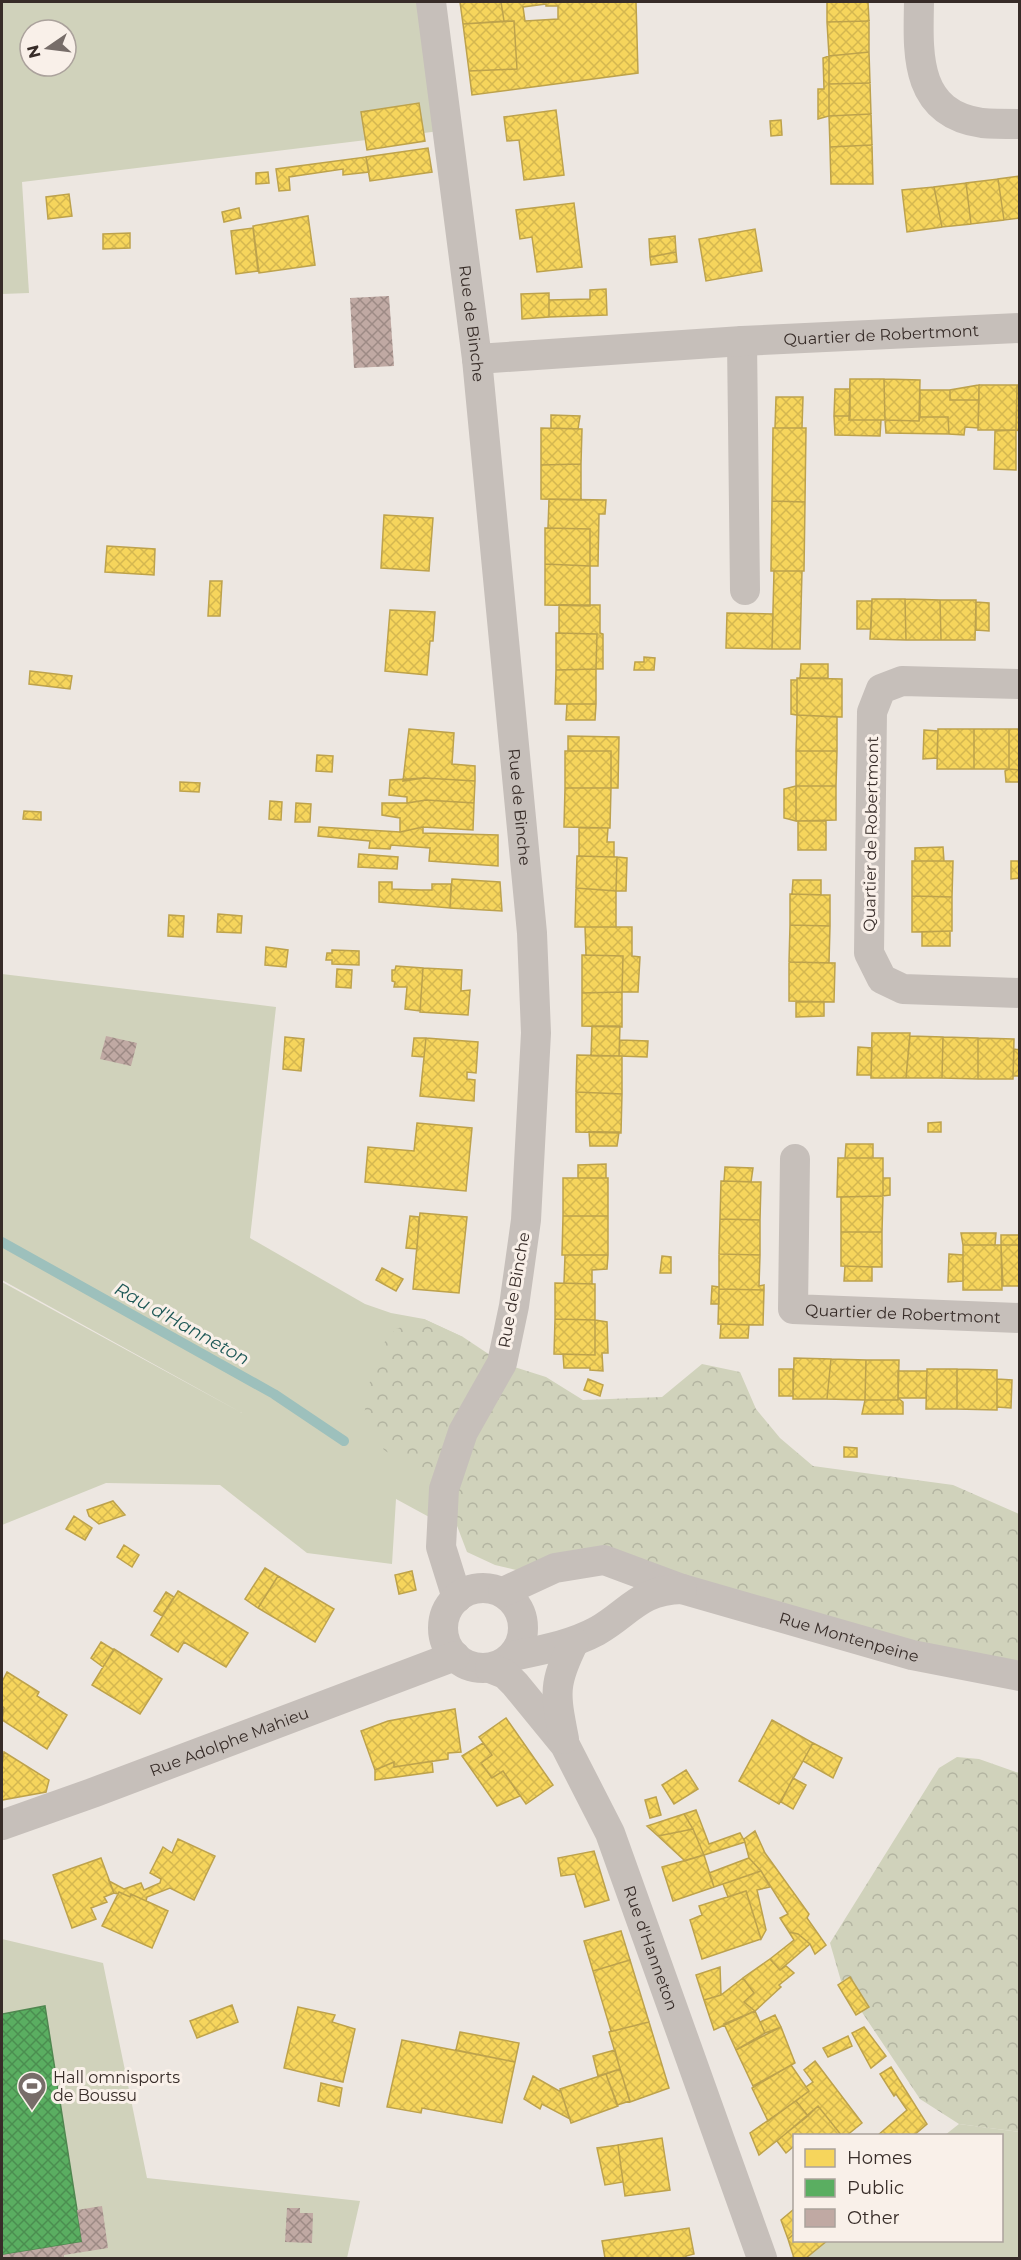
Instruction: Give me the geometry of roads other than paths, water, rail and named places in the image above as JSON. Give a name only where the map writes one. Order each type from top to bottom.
[{"type":"street","name":"Rue de Binche","points":[[431,2],[477,359],[532,933],[536,1033],[526,1220],[514,1306],[502,1363],[463,1432],[444,1489],[441,1547],[456,1598]]},
{"type":"street","points":[[919,2],[918,46],[923,78],[930,92],[951,112],[963,118],[982,123],[1020,124]]},
{"type":"street","name":"Quartier de Robertmont","points":[[477,359],[742,341],[1020,328]]},
{"type":"street","points":[[742,341],[745,590]]},
{"type":"street","name":"Quartier de Robertmont","points":[[1020,684],[902,681],[881,689],[872,712],[869,953],[882,979],[903,989],[1020,993]]},
{"type":"street","name":"Quartier de Robertmont","points":[[795,1159],[792,1309],[1020,1318]]},
{"type":"street","name":"Rue Montenpeine","points":[[503,1592],[555,1568],[604,1560],[682,1589],[912,1656],[1020,1676]]},
{"type":"street","points":[[479,1587],[503,1592],[514,1601],[521,1613],[524,1626],[518,1648],[502,1662],[477,1668],[465,1664],[447,1646],[444,1620],[448,1608],[456,1598],[479,1587]]},
{"type":"street","name":"Rue Montenpeine","points":[[502,1662],[574,1642],[598,1630],[641,1598],[665,1590],[682,1589]]},
{"type":"street","points":[[565,1745],[556,1701],[562,1667],[574,1642]]},
{"type":"street","name":"Rue Adolphe Mahieu","points":[[2,1825],[455,1656]]},
{"type":"street","name":"Rue d'Hanneton","points":[[502,1662],[505,1674],[565,1745],[610,1833],[762,2259]]},
{"type":"waterway","name":"Rau d'Hanneton","points":[[2,1242],[274,1394],[344,1441]]},
{"type":"place","name":"Hall omnisports de Boussu","points":[[32,2112]]}]
